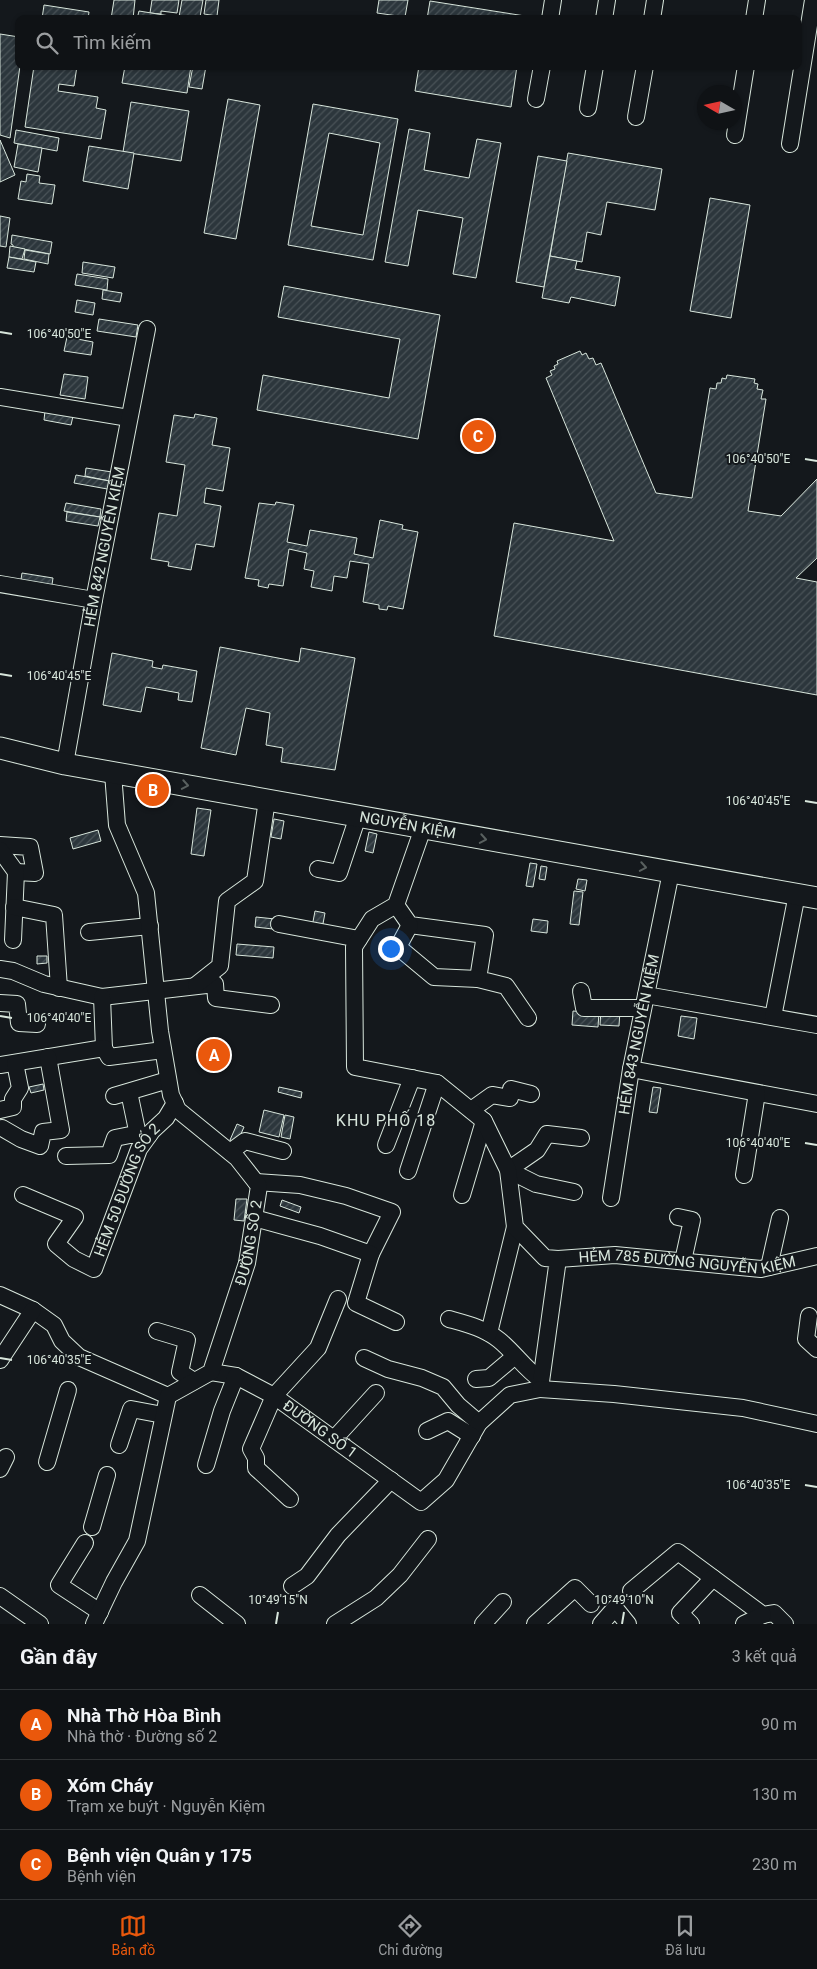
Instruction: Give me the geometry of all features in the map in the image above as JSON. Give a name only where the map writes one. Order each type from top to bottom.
[{"type":"main road","name":"NGUYỄN KIỆM","points":[[0,748],[65,764],[113,773],[807,896]]},
{"type":"street","points":[[551,15],[553,0]]},
{"type":"street","points":[[605,15],[607,0]]},
{"type":"street","points":[[653,15],[656,0]]},
{"type":"street","points":[[755,15],[757,0]]},
{"type":"street","points":[[802,69],[813,0]]},
{"type":"street","points":[[536,99],[541,70]]},
{"type":"street","points":[[588,108],[594,70]]},
{"type":"street","points":[[636,117],[643,70]]},
{"type":"street","points":[[735,135],[745,70]]},
{"type":"street","points":[[790,144],[802,70]]},
{"type":"street","name":"HẺM 842 NGUYỄN KIỆM","points":[[65,764],[94,600],[147,329]]},
{"type":"street","points":[[0,398],[129,418]]},
{"type":"street","points":[[0,584],[94,600]]},
{"type":"street","name":"ĐƯỜNG SỐ 2","points":[[113,773],[117,825],[146,893],[163,1050],[171,1095],[178,1110],[237,1158],[259,1186],[247,1264],[211,1372]]},
{"type":"street","points":[[196,985],[220,966],[227,901],[255,881],[267,800]]},
{"type":"street","points":[[318,868],[339,873],[358,816]]},
{"type":"street","points":[[424,828],[396,904],[372,919],[354,947],[356,1067],[437,1083],[484,1121],[508,1170],[515,1227],[489,1333]]},
{"type":"street","points":[[0,845],[30,847],[34,873],[16,872]]},
{"type":"street","points":[[0,850],[16,872],[14,907],[9,929]]},
{"type":"street","name":"HẺM 843 NGUYỄN KIỆM","points":[[611,1198],[631,1069],[671,872]]},
{"type":"street","points":[[773,1017],[807,896]]},
{"type":"street","points":[[396,904],[410,925],[486,935],[478,979]]},
{"type":"street","points":[[14,907],[54,915],[59,988]]},
{"type":"street","points":[[279,924],[359,939]]},
{"type":"street","points":[[410,925],[398,947],[434,978],[478,979],[506,986],[528,1018]]},
{"type":"street","points":[[90,932],[150,926]]},
{"type":"street","points":[[0,969],[12,970],[44,984],[102,997],[215,984],[216,998],[271,1005]]},
{"type":"street","points":[[581,991],[584,1008],[644,1001],[773,1017],[817,1025]]},
{"type":"street","points":[[102,997],[104,1048],[109,1057],[163,1050]]},
{"type":"street","points":[[0,1003],[17,1004],[19,1024],[37,1024]]},
{"type":"street","points":[[0,1110],[13,1108],[13,1099],[20,1088],[7,1064],[104,1048]]},
{"type":"street","points":[[1,1126],[21,1138],[40,1146],[43,1132],[60,1130],[48,1057]]},
{"type":"street","points":[[631,1069],[817,1104]]},
{"type":"street","points":[[386,1145],[412,1078]]},
{"type":"street","points":[[66,1156],[109,1154],[115,1138],[143,1135],[122,1094],[168,1080]]},
{"type":"street","points":[[408,1171],[437,1083]]},
{"type":"street","points":[[471,1110],[492,1095],[510,1098],[511,1090],[531,1094]]},
{"type":"street","points":[[744,1175],[757,1093]]},
{"type":"street","name":"HẺM 50 ĐƯỜNG SỐ 2","points":[[23,1195],[75,1217],[56,1244],[74,1258],[94,1269],[143,1135],[166,1118],[175,1103]]},
{"type":"street","points":[[462,1195],[484,1121]]},
{"type":"street","points":[[508,1170],[537,1150],[547,1134],[581,1138]]},
{"type":"street","points":[[230,1152],[245,1141],[282,1152]]},
{"type":"street","points":[[508,1170],[536,1184],[574,1192]]},
{"type":"street","points":[[256,1182],[300,1184],[346,1196],[392,1212],[371,1254],[356,1304],[396,1322]]},
{"type":"street","points":[[678,1217],[692,1220],[683,1261]]},
{"type":"street","points":[[254,1218],[320,1236],[371,1254]]},
{"type":"street","points":[[769,1267],[780,1218]]},
{"type":"street","points":[[515,1227],[545,1258],[558,1259],[541,1384]]},
{"type":"street","name":"HẺM 785 ĐƯỜNG NGUYỄN KIỆM","points":[[558,1259],[615,1255],[761,1269],[817,1256]]},
{"type":"street","points":[[0,1295],[34,1310],[54,1325],[62,1341],[79,1357],[168,1396]]},
{"type":"street","points":[[290,1499],[256,1468],[256,1458],[251,1449],[274,1396],[318,1348],[338,1299]]},
{"type":"street","points":[[0,1360],[34,1310]]},
{"type":"street","points":[[809,1316],[806,1339],[817,1349]]},
{"type":"street","points":[[449,1319],[479,1327],[500,1340],[541,1384]]},
{"type":"street","points":[[157,1331],[187,1340],[180,1372],[194,1381]]},
{"type":"street","points":[[476,1379],[489,1378],[515,1356]]},
{"type":"street","points":[[364,1358],[388,1369],[422,1378],[444,1387],[476,1430]]},
{"type":"street","points":[[85,1543],[59,1586],[97,1618],[114,1582],[137,1541],[168,1396],[211,1372]]},
{"type":"street","name":"ĐƯỜNG SỐ 1","points":[[211,1372],[236,1376],[274,1396],[421,1502],[446,1480],[476,1430]]},
{"type":"street","points":[[206,1465],[222,1411],[236,1376]]},
{"type":"street","points":[[476,1430],[510,1395],[541,1384],[743,1408],[817,1424]]},
{"type":"street","points":[[47,1462],[68,1390]]},
{"type":"street","points":[[334,1439],[376,1393]]},
{"type":"street","points":[[119,1446],[131,1409],[163,1415]]},
{"type":"street","points":[[427,1431],[448,1422],[476,1430]]},
{"type":"street","points":[[92,1527],[107,1475]]},
{"type":"street","points":[[292,1586],[307,1576],[338,1536],[391,1480]]},
{"type":"street","points":[[335,1624],[376,1598],[400,1575],[428,1539]]},
{"type":"street","points":[[631,1591],[678,1552],[763,1615]]},
{"type":"street","points":[[691,1624],[680,1612],[713,1578]]},
{"type":"street","points":[[535,1624],[575,1588],[592,1604]]},
{"type":"street","points":[[200,1595],[237,1624]]},
{"type":"street","points":[[0,1596],[40,1624]]},
{"type":"street","points":[[483,1624],[503,1602]]},
{"type":"street","points":[[601,1624],[615,1608],[628,1624]]},
{"type":"street","points":[[744,1624],[763,1615],[774,1613],[785,1624]]},
{"type":"building","points":[[114,0],[135,0],[133,15],[112,15]]},
{"type":"building","points":[[152,0],[179,0],[177,13],[161,11],[161,14],[150,13]]},
{"type":"building","points":[[182,0],[203,0],[200,15],[179,15]]},
{"type":"building","points":[[206,0],[219,0],[217,15],[204,14]]},
{"type":"building","points":[[379,0],[408,0],[405,15],[377,13]]},
{"type":"building","points":[[430,1],[519,15],[428,15]]},
{"type":"building","points":[[44,5],[89,12],[89,15],[43,15]]},
{"type":"building","points":[[139,11],[164,15],[138,15]]},
{"type":"building","points":[[0,34],[15,36],[15,70],[19,70],[10,138],[0,135]]},
{"type":"building","points":[[33,70],[76,70],[74,86],[59,84],[58,91],[98,97],[96,108],[106,110],[101,139],[25,127]]},
{"type":"building","points":[[124,70],[190,70],[187,93],[122,83]]},
{"type":"building","points":[[192,70],[205,70],[202,89],[189,87]]},
{"type":"building","points":[[418,70],[516,70],[511,107],[415,91]]},
{"type":"building","points":[[228,99],[260,105],[236,239],[204,233]]},
{"type":"building","points":[[131,102],[189,111],[181,161],[123,152]]},
{"type":"building","points":[[313,104],[398,119],[373,260],[288,245]],"holes":[[[329,133],[380,143],[363,235],[311,226]]]},
{"type":"building","points":[[409,129],[430,133],[424,170],[469,178],[477,139],[501,143],[476,278],[453,274],[463,218],[418,210],[408,266],[385,262]]},
{"type":"building","points":[[16,130],[59,138],[57,151],[14,143]]},
{"type":"building","points":[[0,140],[15,175],[0,182]]},
{"type":"building","points":[[18,144],[42,148],[38,172],[14,167]]},
{"type":"building","points":[[89,146],[134,153],[128,189],[83,181]]},
{"type":"building","points":[[568,153],[662,169],[655,210],[607,202],[601,235],[587,232],[582,262],[550,256]]},
{"type":"building","points":[[538,156],[567,161],[544,287],[516,282]]},
{"type":"building","points":[[27,174],[40,176],[39,183],[55,185],[52,204],[18,199],[21,181],[26,182]]},
{"type":"building","points":[[710,198],[750,205],[731,318],[690,311]]},
{"type":"building","points":[[0,216],[10,218],[6,247],[0,246]]},
{"type":"building","points":[[12,235],[52,242],[50,254],[13,247],[11,244]]},
{"type":"building","points":[[10,246],[25,249],[22,259],[9,257]]},
{"type":"building","points":[[25,250],[49,254],[48,264],[24,259]]},
{"type":"building","points":[[550,256],[577,261],[575,269],[620,277],[615,306],[571,297],[569,303],[542,298]]},
{"type":"building","points":[[9,257],[36,262],[34,272],[7,268]]},
{"type":"building","points":[[83,262],[115,267],[113,278],[82,273]]},
{"type":"building","points":[[77,274],[108,279],[107,290],[75,285]]},
{"type":"building","points":[[284,286],[440,315],[418,439],[257,410],[263,375],[389,398],[400,339],[278,317]]},
{"type":"building","points":[[103,290],[122,293],[120,302],[102,299]]},
{"type":"building","points":[[77,300],[95,303],[93,315],[75,312]]},
{"type":"building","points":[[99,319],[138,325],[136,337],[97,331]]},
{"type":"building","points":[[67,337],[93,342],[91,355],[64,351]]},
{"type":"building","points":[[580,351],[582,355],[586,353],[589,359],[593,358],[596,365],[601,363],[656,493],[692,498],[710,388],[716,389],[717,383],[721,383],[722,378],[726,379],[727,375],[755,379],[754,383],[758,384],[757,389],[763,390],[761,399],[766,399],[748,511],[781,516],[817,479],[817,558],[796,578],[817,582],[817,695],[494,636],[514,523],[614,541],[546,378],[552,375],[550,371],[555,369],[554,366],[558,364],[557,361]]},
{"type":"building","points":[[64,374],[88,377],[85,399],[60,395]]},
{"type":"building","points":[[45,411],[73,416],[71,425],[44,420]]},
{"type":"building","points":[[195,414],[217,418],[212,445],[230,448],[223,491],[206,488],[204,503],[221,506],[214,547],[196,544],[191,570],[168,566],[169,562],[151,559],[159,513],[177,516],[185,465],[166,462],[174,415],[194,418]]},
{"type":"building","points":[[86,468],[112,472],[110,481],[85,476]]},
{"type":"building","points":[[76,475],[115,482],[113,490],[74,483]]},
{"type":"building","points":[[276,502],[294,505],[287,542],[307,546],[310,530],[357,538],[354,554],[373,558],[380,520],[403,525],[402,529],[418,532],[403,609],[388,606],[387,610],[379,609],[379,605],[363,602],[369,564],[350,561],[347,578],[334,576],[332,591],[311,587],[314,571],[304,569],[307,553],[289,549],[283,586],[269,584],[268,588],[258,586],[259,580],[245,578],[259,503],[275,505]]},
{"type":"building","points":[[66,503],[101,509],[100,517],[64,511]]},
{"type":"building","points":[[67,512],[100,517],[98,526],[66,521]]},
{"type":"building","points":[[22,573],[53,578],[51,591],[20,586]]},
{"type":"building","points":[[220,647],[299,662],[301,648],[355,658],[335,770],[281,762],[283,748],[266,745],[270,713],[246,708],[236,755],[201,748]]},
{"type":"building","points":[[112,653],[153,661],[152,667],[162,669],[163,665],[197,671],[192,702],[178,700],[179,693],[146,687],[141,712],[103,705]]},
{"type":"building","points":[[197,808],[211,810],[204,856],[191,854]]},
{"type":"building","points":[[274,819],[284,821],[281,839],[271,837]]},
{"type":"building","points":[[98,830],[101,841],[73,849],[70,838]]},
{"type":"building","points":[[369,832],[377,834],[373,853],[365,851]]},
{"type":"building","points":[[530,863],[537,864],[533,887],[526,886]]},
{"type":"building","points":[[541,866],[547,867],[545,880],[539,879]]},
{"type":"building","points":[[578,879],[587,880],[585,891],[576,889]]},
{"type":"building","points":[[574,891],[583,892],[579,925],[570,924]]},
{"type":"building","points":[[315,911],[325,913],[322,929],[312,927]]},
{"type":"building","points":[[256,917],[275,919],[273,929],[255,927]]},
{"type":"building","points":[[533,919],[548,921],[547,933],[531,931]]},
{"type":"building","points":[[237,944],[274,947],[273,958],[236,955]]},
{"type":"building","points":[[37,956],[47,956],[47,963],[37,964]]},
{"type":"building","points":[[601,1010],[620,1011],[619,1026],[600,1025]]},
{"type":"building","points":[[573,1011],[599,1013],[598,1027],[572,1025]]},
{"type":"building","points":[[681,1016],[697,1018],[694,1039],[678,1036]]},
{"type":"building","points":[[43,1084],[44,1090],[31,1093],[29,1087]]},
{"type":"building","points":[[279,1087],[302,1092],[301,1098],[278,1092]]},
{"type":"building","points":[[653,1087],[661,1088],[657,1113],[649,1112]]},
{"type":"building","points":[[264,1110],[284,1115],[279,1137],[259,1132]]},
{"type":"building","points":[[285,1115],[294,1117],[290,1139],[281,1137]]},
{"type":"building","points":[[237,1124],[244,1127],[237,1143],[230,1140]]},
{"type":"building","points":[[236,1199],[247,1199],[244,1221],[234,1220]]},
{"type":"building","points":[[282,1200],[301,1207],[299,1213],[280,1206]]},
{"type":"place","name":"Bệnh viện Quân y 175","points":[[478,436]]},
{"type":"place","name":"Xóm Cháy","points":[[153,790]]},
{"type":"place","name":"Nhà Thờ Hòa Bình","points":[[214,1055]]},
{"type":"district","name":"KHU PHỐ 18","points":[[386,1120]]}]
